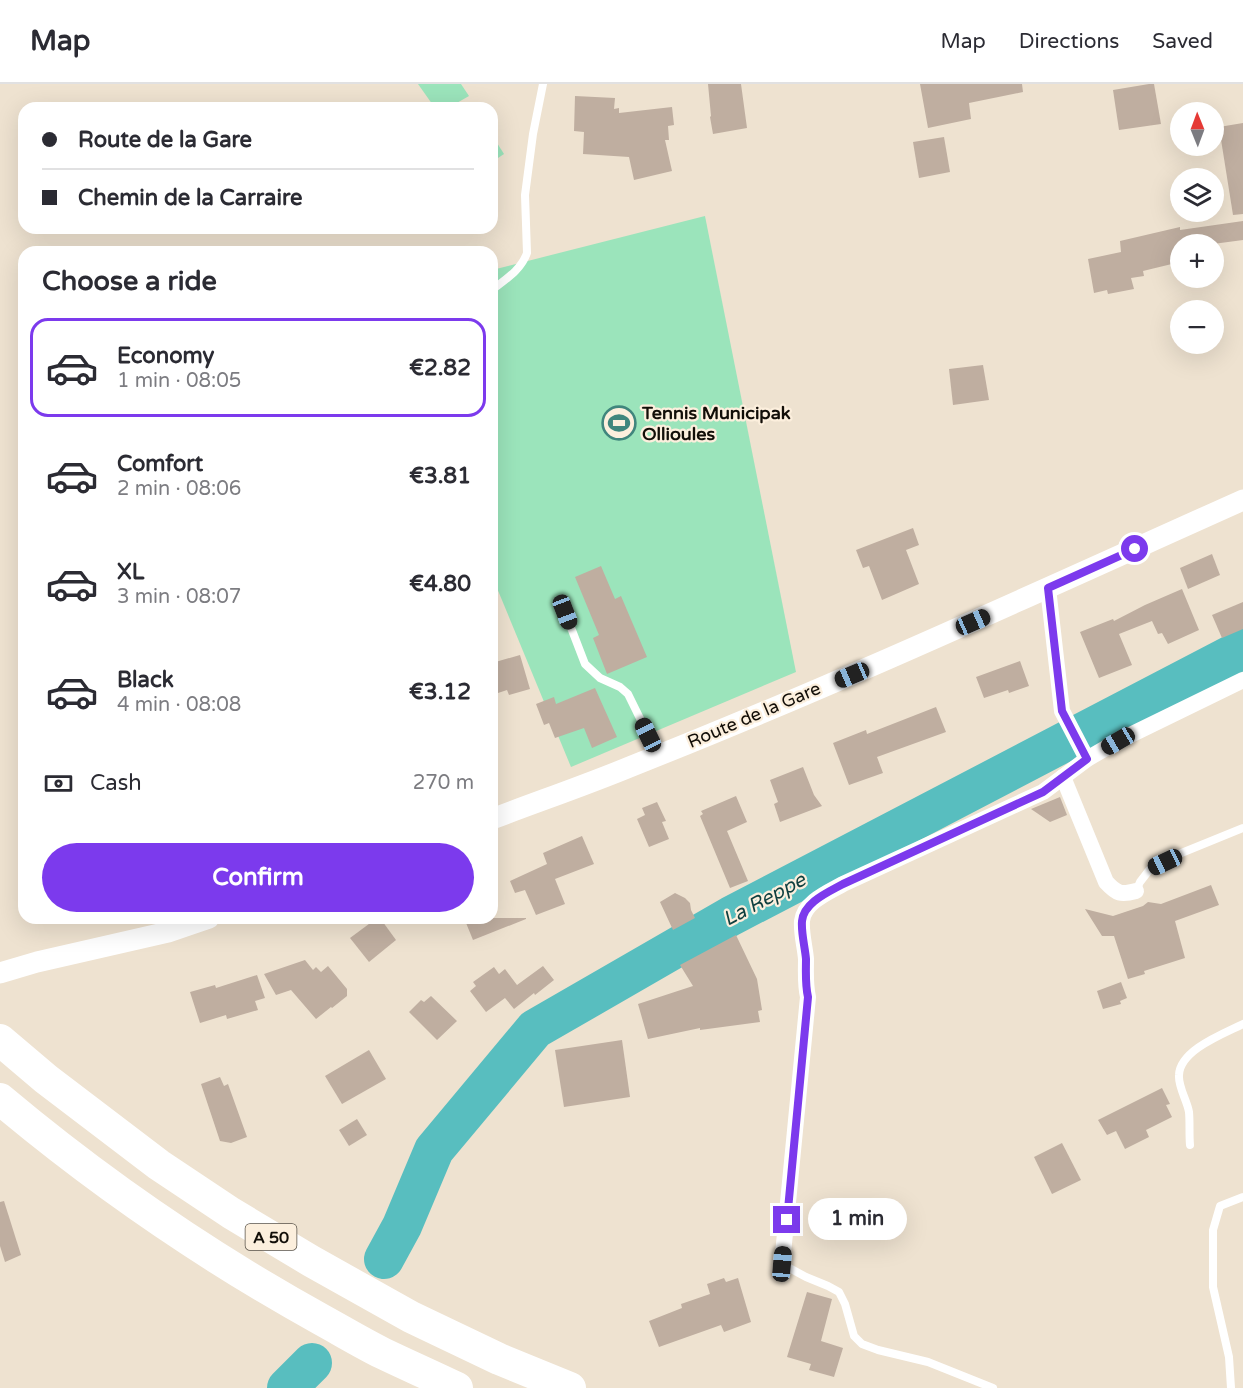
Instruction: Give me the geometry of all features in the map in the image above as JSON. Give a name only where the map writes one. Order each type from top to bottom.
[{"type":"highway","name":"A 50","points":[[0,1040],[46,1079],[159,1166],[231,1213],[411,1317],[499,1359],[570,1388]]},
{"type":"highway","name":"A 50","points":[[0,1099],[42,1134],[142,1209],[213,1256],[286,1300],[372,1347],[457,1388]]},
{"type":"street","name":"Route de la Gare","points":[[498,817],[658,755],[863,670],[1243,500]]},
{"type":"street","points":[[1048,588],[1062,711],[1087,759]]},
{"type":"street","points":[[782,1264],[808,997],[805,986],[806,959],[802,919],[808,907],[843,884],[1043,792],[1087,759],[1118,741],[1243,680]]},
{"type":"street","points":[[1063,777],[1106,882],[1123,895],[1136,891]]},
{"type":"street","points":[[0,973],[168,932],[191,924]]},
{"type":"lane","points":[[498,285],[524,262],[527,253],[525,195],[533,134],[543,84]]},
{"type":"lane","points":[[565,612],[585,664],[600,678],[620,687],[628,694],[658,755]]},
{"type":"lane","points":[[1136,891],[1150,869],[1243,828]]},
{"type":"lane","points":[[1190,1145],[1189,1110],[1179,1077],[1181,1065],[1199,1047],[1243,1024]]},
{"type":"lane","points":[[1231,1388],[1229,1356],[1213,1287],[1214,1230],[1220,1206],[1243,1197]]},
{"type":"lane","points":[[782,1264],[839,1292],[845,1304],[854,1336],[862,1344],[928,1362],[993,1388]]},
{"type":"green space","points":[[418,84],[461,84],[469,96],[458,102],[431,102]]},
{"type":"green space","points":[[498,144],[504,154],[498,158]]},
{"type":"green space","name":"Tennis Municipak Ollioules","points":[[705,216],[796,672],[571,767],[498,591],[498,268]]},
{"type":"building","points":[[708,84],[741,84],[747,128],[713,134]]},
{"type":"building","points":[[920,84],[1022,84],[1023,92],[969,103],[971,119],[928,128]]},
{"type":"building","points":[[1154,84],[1161,124],[1119,130],[1113,90]]},
{"type":"building","points":[[575,96],[615,98],[614,109],[619,108],[619,113],[672,107],[674,125],[668,126],[669,140],[665,140],[672,171],[634,180],[629,157],[583,154],[584,132],[574,131]]},
{"type":"building","points":[[1243,123],[1243,214],[1233,215],[1224,156],[1224,126]]},
{"type":"building","points":[[944,137],[950,172],[919,178],[913,142]]},
{"type":"building","points":[[1243,221],[1243,240],[1224,243],[1224,234],[1170,234],[1170,264],[1143,271],[1144,276],[1131,278],[1134,289],[1108,294],[1107,290],[1094,293],[1088,259],[1121,252],[1120,241],[1180,227],[1180,230]]},
{"type":"building","points":[[983,365],[989,400],[953,405],[949,369]]},
{"type":"building","points":[[913,528],[919,545],[906,550],[919,584],[882,600],[869,566],[863,568],[856,550]]},
{"type":"building","points":[[1212,554],[1220,575],[1188,589],[1180,568]]},
{"type":"building","points":[[601,566],[615,599],[621,596],[647,657],[607,674],[593,638],[599,635],[575,577]]},
{"type":"building","points":[[1182,589],[1199,630],[1168,644],[1162,633],[1158,634],[1152,621],[1119,634],[1132,665],[1099,678],[1080,632],[1113,619],[1114,621]]},
{"type":"building","points":[[1243,602],[1243,629],[1222,638],[1212,615]]},
{"type":"building","points":[[520,655],[530,689],[509,695],[507,690],[498,693],[498,661]]},
{"type":"building","points":[[1020,661],[1029,686],[984,698],[976,677]]},
{"type":"building","points":[[595,688],[617,737],[592,748],[584,728],[555,738],[549,723],[544,725],[536,704],[554,697],[556,704]]},
{"type":"building","points":[[936,707],[946,732],[877,757],[883,773],[849,785],[833,743],[866,730],[867,734]]},
{"type":"building","points":[[803,767],[814,795],[822,806],[780,822],[774,804],[778,802],[770,780]]},
{"type":"building","points":[[736,796],[747,822],[727,831],[748,881],[730,888],[700,816],[703,814],[701,811]]},
{"type":"building","points":[[1060,797],[1067,815],[1050,822],[1031,809]]},
{"type":"building","points":[[657,802],[666,821],[662,822],[669,839],[649,847],[637,819],[645,815],[642,808]]},
{"type":"building","points":[[582,836],[594,864],[555,879],[565,904],[536,915],[525,890],[515,893],[510,881],[547,864],[543,853]]},
{"type":"building","points":[[1211,885],[1219,905],[1175,921],[1185,958],[1144,971],[1145,974],[1128,979],[1114,936],[1102,936],[1085,909],[1113,916],[1143,906],[1148,902],[1161,904]]},
{"type":"building","points":[[675,893],[690,903],[695,918],[673,930],[660,902]]},
{"type":"building","points":[[498,918],[526,918],[526,919],[473,940],[466,924],[498,924]]},
{"type":"building","points":[[369,924],[384,924],[396,940],[369,962],[350,938]]},
{"type":"building","points":[[736,935],[757,979],[762,1010],[758,1011],[760,1022],[700,1030],[700,1028],[648,1039],[638,1004],[693,986],[680,965]]},
{"type":"building","points":[[305,960],[313,970],[316,967],[321,972],[328,966],[347,989],[347,996],[316,1019],[291,990],[276,995],[264,974]]},
{"type":"building","points":[[543,966],[554,980],[514,1009],[505,998],[486,1012],[470,991],[476,986],[473,982],[494,967],[499,974],[505,969],[517,985]]},
{"type":"building","points":[[257,975],[265,998],[255,1001],[258,1010],[227,1019],[226,1015],[200,1023],[190,992],[215,985],[216,988]]},
{"type":"building","points":[[1121,982],[1127,998],[1120,1001],[1121,1004],[1103,1009],[1097,991]]},
{"type":"building","points":[[431,996],[457,1021],[437,1040],[409,1012],[421,1000],[424,1002]]},
{"type":"building","points":[[622,1040],[630,1097],[564,1107],[555,1050]]},
{"type":"building","points":[[369,1050],[386,1079],[342,1104],[325,1076]]},
{"type":"building","points":[[220,1077],[224,1086],[228,1084],[247,1137],[231,1143],[220,1141],[201,1084]]},
{"type":"building","points":[[1162,1088],[1170,1104],[1166,1105],[1172,1117],[1146,1130],[1149,1137],[1125,1149],[1116,1131],[1107,1135],[1098,1120]]},
{"type":"building","points":[[357,1119],[367,1135],[349,1146],[339,1130]]},
{"type":"building","points":[[1062,1143],[1081,1180],[1052,1194],[1034,1157]]},
{"type":"building","points":[[4,1201],[21,1255],[5,1262],[0,1246],[0,1202]]},
{"type":"building","points":[[724,1278],[726,1282],[738,1278],[751,1322],[724,1332],[721,1325],[659,1347],[649,1321],[682,1308],[681,1304],[710,1294],[707,1284]]},
{"type":"building","points":[[807,1292],[832,1299],[821,1341],[843,1348],[834,1377],[809,1370],[811,1364],[787,1357]]},
{"type":"waterway","name":"La Reppe","points":[[384,1259],[402,1226],[434,1150],[535,1029],[731,916],[1243,649]]},
{"type":"waterway","name":"La Reppe","points":[[287,1388],[312,1363]]},
{"type":"place","name":"Tennis Municipak Ollioules","points":[[619,423]]},
{"type":"route","points":[[787,1220],[808,997],[805,986],[806,959],[802,919],[808,907],[843,884],[1043,792],[1087,759],[1062,711],[1048,588],[1135,549]]}]
